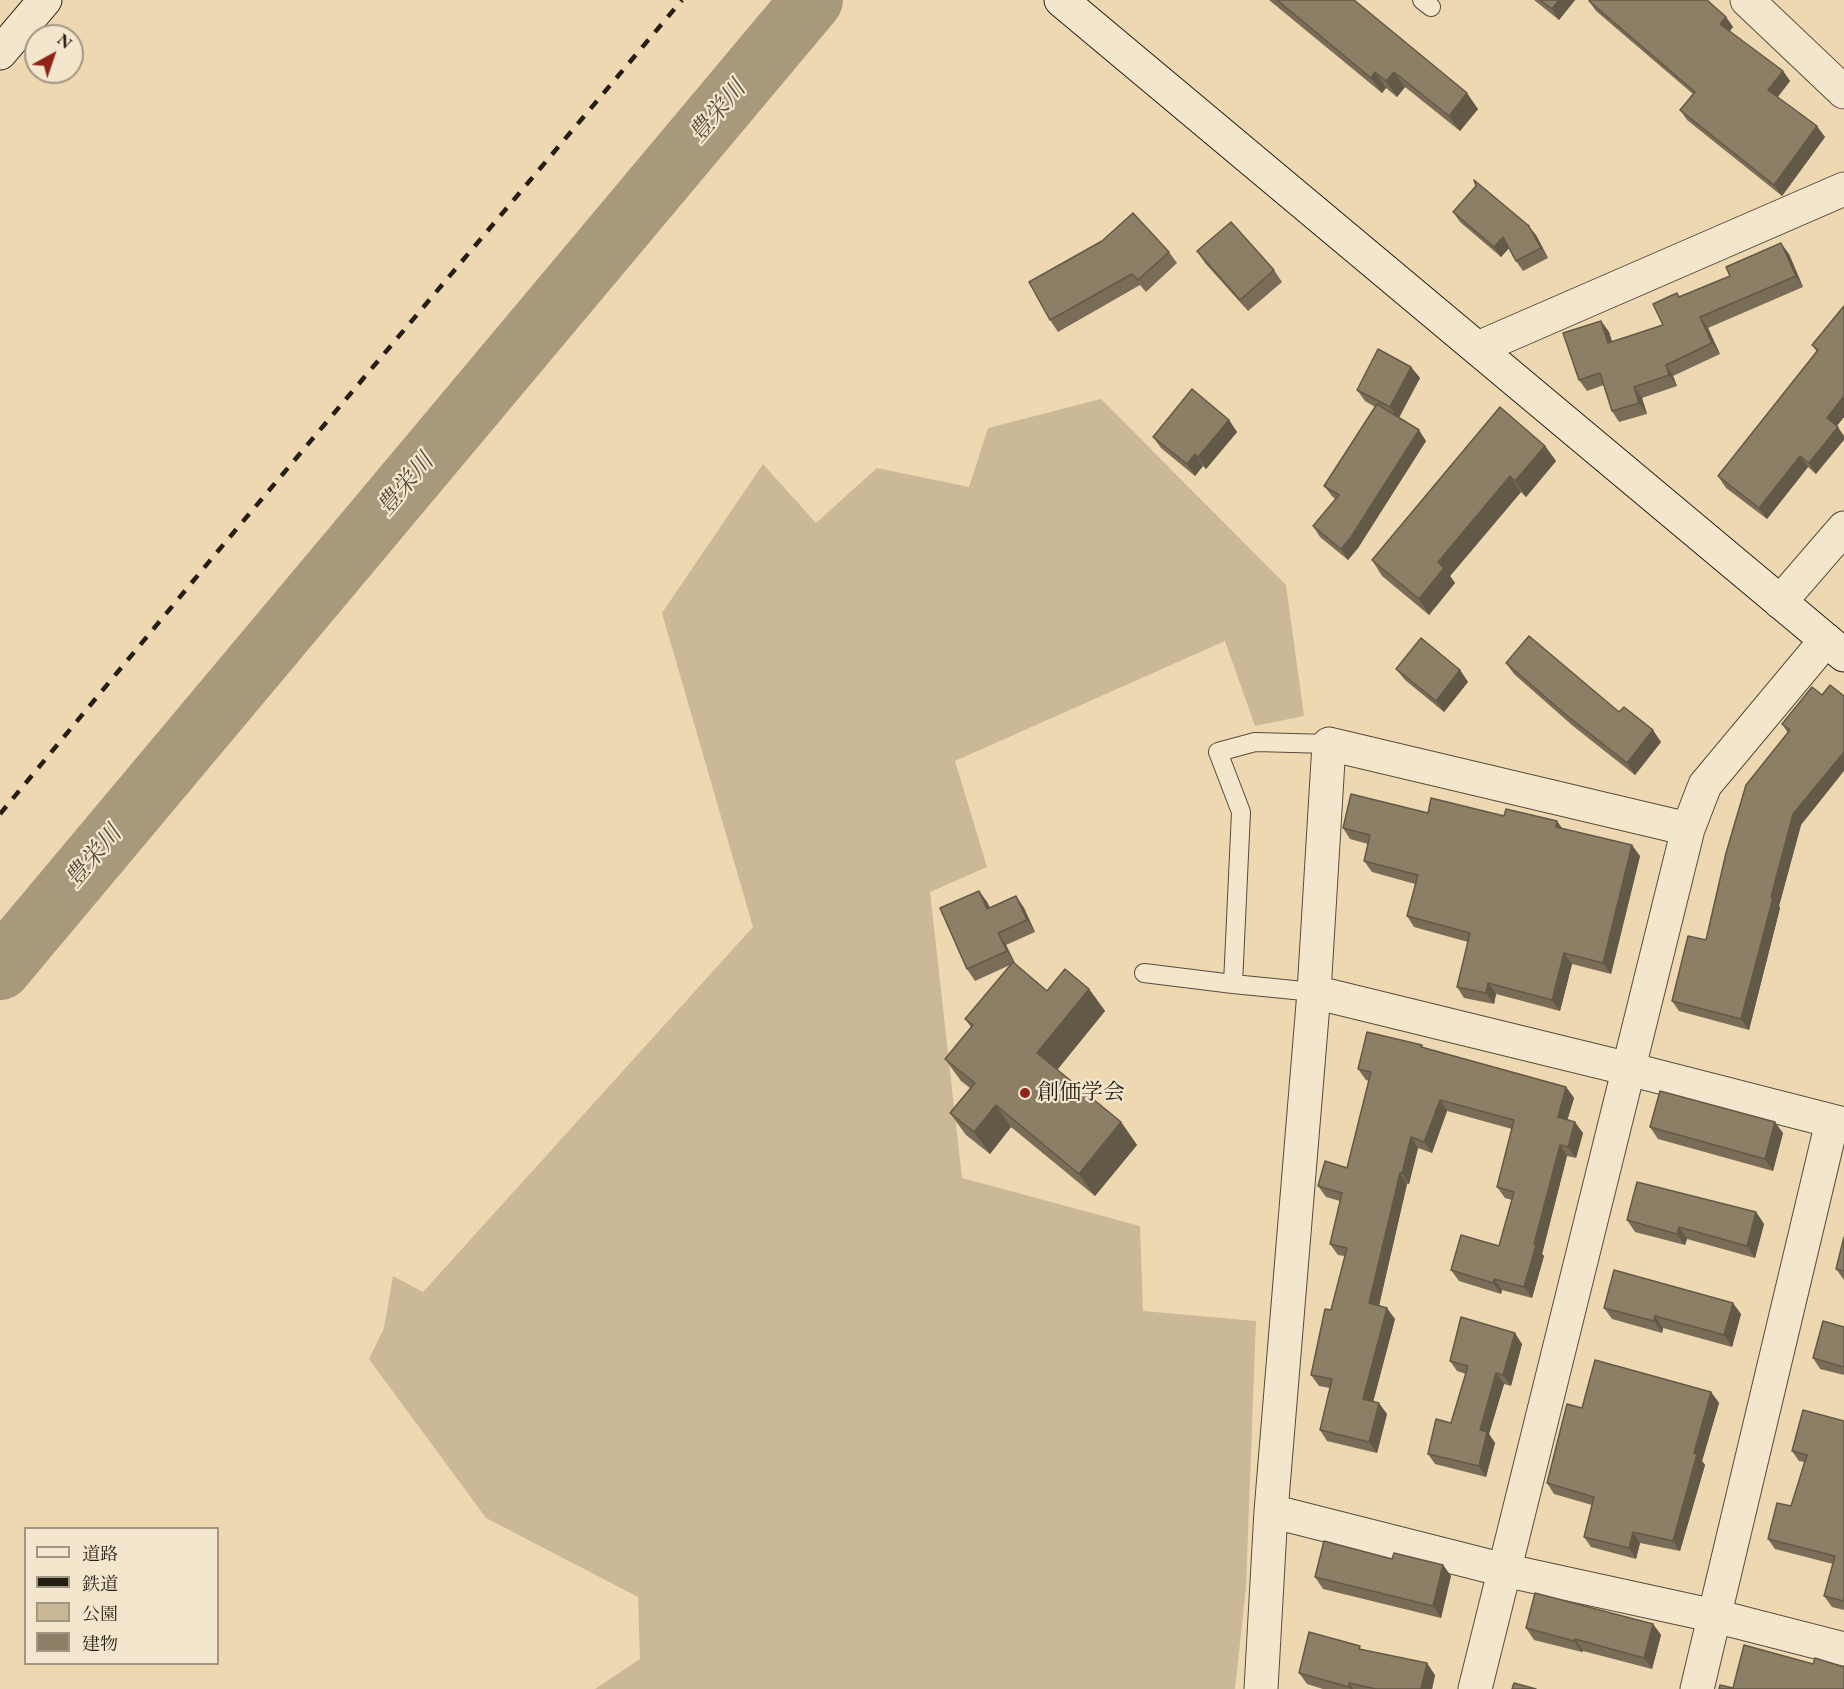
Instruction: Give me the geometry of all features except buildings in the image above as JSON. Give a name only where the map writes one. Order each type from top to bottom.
[{"type":"street","points":[[0,53],[45,0]]},
{"type":"street","points":[[1061,0],[1835,648],[1705,784],[1688,829],[1475,1689]]},
{"type":"street","points":[[1747,0],[1844,92]]},
{"type":"street","points":[[1478,348],[1844,189]]},
{"type":"street","points":[[1780,602],[1844,528]]},
{"type":"street","points":[[1261,1689],[1271,1511],[1314,992],[1329,744],[1688,829]]},
{"type":"street","points":[[1314,992],[1838,1123],[1697,1689]]},
{"type":"street","points":[[1271,1511],[1504,1570],[1715,1616],[1844,1649]]},
{"type":"lane","points":[[1233,984],[1241,812],[1218,752],[1255,742],[1329,744]]},
{"type":"lane","points":[[1144,972],[1314,992]]},
{"type":"green space","points":[[1101,399],[1286,585],[1304,716],[1255,726],[1225,641],[955,761],[987,867],[930,892],[962,1178],[1140,1226],[1143,1311],[1256,1321],[1246,1588],[1235,1689],[595,1689],[640,1659],[638,1597],[486,1518],[369,1359],[384,1328],[393,1276],[423,1292],[753,927],[662,613],[763,464],[816,523],[877,468],[969,487],[988,428]]},
{"type":"waterway","name":"豊栄川","points":[[0,969],[812,0]]},
{"type":"railway","points":[[0,814],[218,551],[682,0]]},
{"type":"place","name":"創価学会","points":[[1025,1093]]}]
